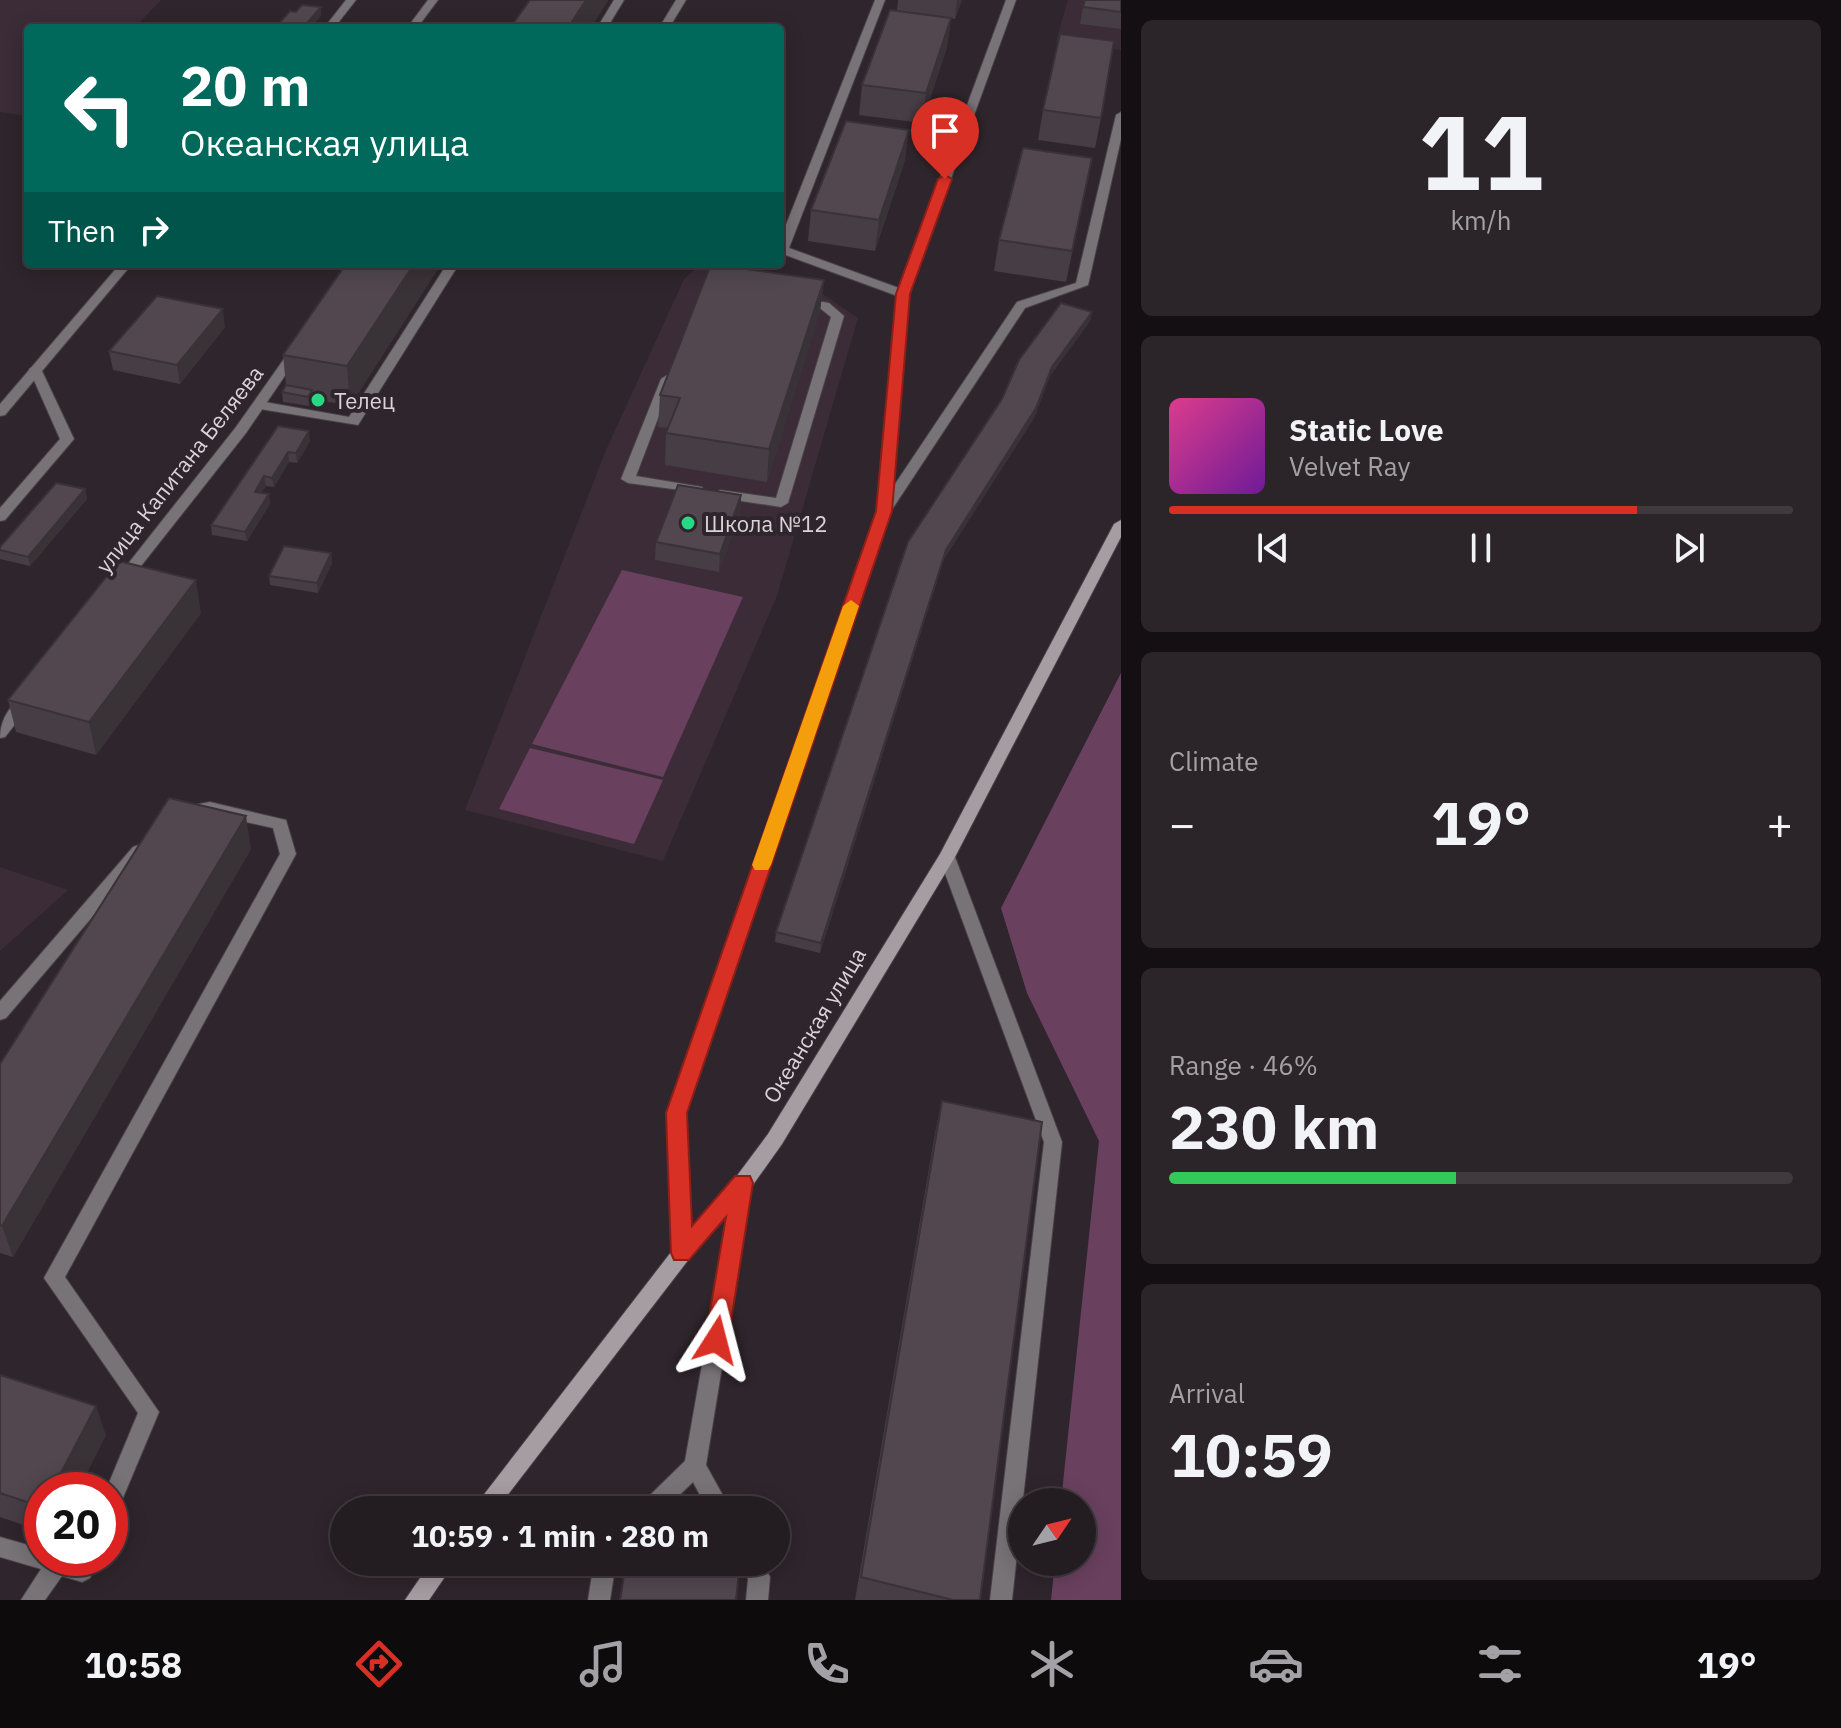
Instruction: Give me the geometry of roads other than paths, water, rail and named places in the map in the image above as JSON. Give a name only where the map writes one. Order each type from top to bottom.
[{"type":"main road","name":"Океанская улица","points":[[494,1496],[682,1253],[743,1183],[775,1139],[947,857],[1121,524]]},
{"type":"main road","points":[[416,1600],[434,1576]]},
{"type":"street","points":[[332,24],[351,0]]},
{"type":"street","points":[[415,24],[433,0]]},
{"type":"street","points":[[604,24],[619,0]]},
{"type":"street","points":[[666,24],[681,0]]},
{"type":"street","points":[[784,243],[880,0]]},
{"type":"street","points":[[682,1253],[677,1113],[884,511],[903,294],[1011,0]]},
{"type":"street","points":[[884,511],[1021,305],[1082,285],[1121,115]]},
{"type":"street","points":[[784,252],[903,294]]},
{"type":"street","points":[[0,412],[123,268]]},
{"type":"street","points":[[259,405],[353,422],[450,268]]},
{"type":"street","points":[[718,291],[703,288],[737,268]]},
{"type":"street","points":[[674,362],[628,479],[781,503],[838,316],[825,306],[779,299]]},
{"type":"street","name":"улица Капитана Беляева","points":[[106,600],[259,405],[303,341]]},
{"type":"street","points":[[0,517],[67,439],[35,369]]},
{"type":"street","points":[[0,733],[39,685]]},
{"type":"street","points":[[124,1472],[149,1412],[54,1278],[288,854],[280,824],[210,808],[170,815]]},
{"type":"street","points":[[0,1013],[151,836]]},
{"type":"street","points":[[947,857],[1053,1142],[1001,1600]]},
{"type":"street","points":[[664,1496],[695,1466],[743,1183]]},
{"type":"street","points":[[695,1466],[712,1496]]},
{"type":"street","points":[[0,1547],[24,1555]]},
{"type":"street","points":[[32,1600],[49,1576]]},
{"type":"street","points":[[599,1600],[603,1576]]},
{"type":"street","points":[[757,1600],[758,1576]]},
{"type":"place","name":"Телец","points":[[318,400]]},
{"type":"place","name":"Школа №12","points":[[688,523]]}]
